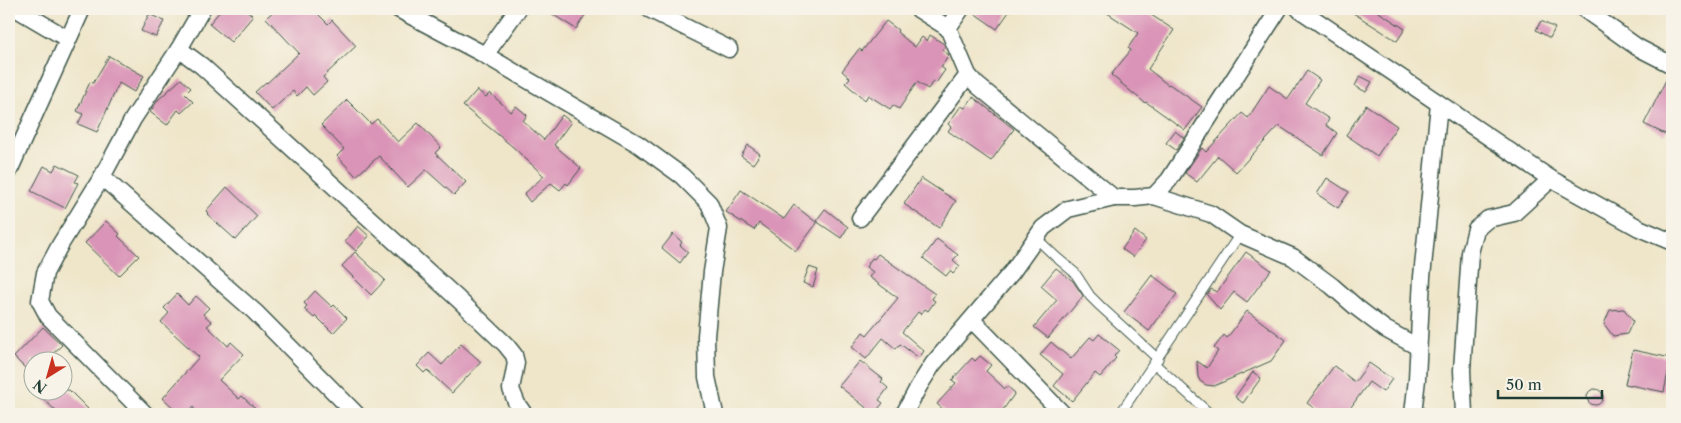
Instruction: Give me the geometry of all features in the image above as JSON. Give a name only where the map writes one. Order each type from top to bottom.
[{"type":"street","points":[[16,9],[68,39]]},
{"type":"street","points":[[10,163],[82,9]]},
{"type":"street","points":[[145,414],[48,316],[40,301],[45,273],[60,245],[102,177],[133,119],[179,49],[202,9]]},
{"type":"street","points":[[398,9],[485,55],[638,144],[682,176],[709,203],[719,228],[712,272],[706,336],[707,377],[714,414]]},
{"type":"street","points":[[485,55],[518,9]]},
{"type":"street","points":[[649,9],[729,49]]},
{"type":"street","points":[[918,9],[948,28],[968,75],[977,85],[1114,198]]},
{"type":"street","points":[[948,28],[961,9]]},
{"type":"street","points":[[1154,196],[1169,180],[1279,9]]},
{"type":"street","points":[[1299,9],[1551,179],[1639,228],[1672,242]]},
{"type":"street","points":[[1584,9],[1637,46],[1672,66]]},
{"type":"street","points":[[179,49],[202,66],[506,345],[514,355],[516,363],[511,389],[517,404],[524,414]]},
{"type":"street","points":[[860,218],[968,75]]},
{"type":"street","points":[[1413,414],[1418,379],[1422,277],[1439,104]]},
{"type":"street","points":[[102,177],[255,312],[356,414]]},
{"type":"street","points":[[1464,414],[1462,370],[1470,253],[1476,229],[1488,219],[1514,213],[1551,179]]},
{"type":"street","points":[[910,411],[934,364],[1012,272],[1043,228],[1068,209],[1114,198],[1154,196],[1211,214],[1240,234],[1293,257],[1385,329],[1418,347]]},
{"type":"street","points":[[972,320],[1063,414]]},
{"type":"lane","points":[[1120,414],[1240,234]]},
{"type":"lane","points":[[1036,238],[1075,273],[1090,296],[1210,414]]},
{"type":"building","points":[[222,9],[245,9],[253,16],[231,42],[209,24]]},
{"type":"building","points":[[276,9],[313,9],[328,24],[332,20],[356,46],[323,77],[327,82],[313,95],[306,87],[297,96],[293,91],[272,110],[255,92],[299,53],[266,18]]},
{"type":"building","points":[[544,9],[589,9],[576,29]]},
{"type":"building","points":[[971,9],[1011,9],[997,29],[971,11]]},
{"type":"building","points":[[1101,9],[1142,9],[1174,30],[1148,69],[1168,85],[1202,107],[1185,130],[1145,103],[1111,75],[1131,50],[1128,48],[1138,33]]},
{"type":"building","points":[[1347,9],[1374,9],[1405,29],[1397,41]]},
{"type":"building","points":[[149,14],[164,21],[156,37],[141,31]]},
{"type":"building","points":[[886,21],[915,47],[922,37],[927,41],[930,35],[944,44],[945,46],[942,50],[949,55],[941,67],[945,70],[936,83],[933,81],[928,89],[917,82],[899,109],[893,105],[890,109],[868,95],[865,100],[845,83],[850,78],[842,71],[859,49],[862,51]]},
{"type":"building","points":[[1541,21],[1555,28],[1550,38],[1536,30]]},
{"type":"building","points":[[109,56],[144,76],[134,92],[119,83],[97,132],[78,124],[83,114],[77,111],[90,82],[93,83]]},
{"type":"building","points":[[1307,71],[1320,80],[1305,103],[1329,119],[1326,125],[1337,133],[1323,155],[1279,126],[1236,172],[1218,156],[1197,182],[1185,173],[1202,148],[1206,152],[1242,113],[1248,118],[1269,86],[1288,99]]},
{"type":"building","points":[[1669,74],[1672,75],[1672,120],[1665,134],[1644,124]]},
{"type":"building","points":[[1360,76],[1372,82],[1366,92],[1355,86]]},
{"type":"building","points":[[181,79],[191,88],[185,94],[193,102],[181,113],[178,110],[167,125],[150,112],[158,100]]},
{"type":"building","points":[[477,90],[486,97],[490,93],[511,112],[516,106],[527,115],[523,121],[544,140],[562,115],[571,122],[554,145],[581,168],[568,185],[566,183],[560,190],[551,183],[530,202],[524,194],[544,176],[513,147],[463,106]]},
{"type":"building","points":[[973,97],[1014,129],[991,161],[948,131],[951,127],[948,124],[961,106],[965,108]]},
{"type":"building","points":[[347,100],[371,124],[377,119],[398,142],[418,123],[441,147],[435,153],[466,182],[454,195],[426,170],[408,187],[379,156],[356,176],[337,156],[344,149],[321,125]]},
{"type":"building","points":[[1366,105],[1397,126],[1377,156],[1346,135]]},
{"type":"building","points":[[1175,131],[1184,138],[1176,150],[1166,143]]},
{"type":"building","points":[[748,145],[760,154],[753,164],[741,156]]},
{"type":"building","points":[[57,164],[79,175],[75,182],[78,183],[65,208],[31,191],[44,166],[53,171]]},
{"type":"building","points":[[921,178],[956,201],[939,228],[904,204]]},
{"type":"building","points":[[1327,178],[1349,192],[1338,208],[1317,194]]},
{"type":"building","points":[[227,187],[257,216],[236,240],[206,211]]},
{"type":"building","points":[[741,190],[784,219],[794,205],[817,223],[796,251],[759,223],[754,230],[726,212]]},
{"type":"building","points":[[825,209],[848,227],[841,238],[816,221]]},
{"type":"building","points":[[106,221],[120,234],[118,236],[139,256],[119,276],[85,243]]},
{"type":"building","points":[[358,226],[369,236],[356,251],[345,241]]},
{"type":"building","points":[[1135,231],[1146,240],[1133,257],[1122,249]]},
{"type":"building","points":[[673,234],[682,242],[680,245],[688,252],[680,263],[662,248]]},
{"type":"building","points":[[937,239],[958,255],[953,260],[960,266],[953,274],[950,271],[946,276],[923,258]]},
{"type":"building","points":[[355,252],[385,280],[371,295],[342,266]]},
{"type":"building","points":[[1246,252],[1271,270],[1247,302],[1234,292],[1220,310],[1207,295],[1211,289],[1217,292]]},
{"type":"building","points":[[878,254],[935,294],[932,299],[935,301],[928,311],[925,309],[921,314],[918,312],[902,332],[924,351],[919,358],[900,344],[896,349],[883,338],[866,359],[852,347],[863,332],[867,335],[898,298],[869,277],[873,272],[866,267],[872,258],[874,259]]},
{"type":"building","points":[[809,267],[818,270],[813,287],[803,283]]},
{"type":"building","points":[[1056,268],[1073,281],[1083,296],[1048,338],[1034,327],[1057,300],[1041,286]]},
{"type":"building","points":[[1152,275],[1177,294],[1149,331],[1124,312]]},
{"type":"building","points":[[315,291],[332,307],[334,305],[347,318],[333,333],[316,316],[314,318],[304,309],[307,306],[304,303]]},
{"type":"building","points":[[177,294],[188,305],[196,296],[209,308],[203,314],[212,322],[207,326],[228,346],[231,342],[244,354],[219,380],[239,399],[242,396],[261,414],[198,414],[193,407],[187,414],[180,414],[163,398],[199,357],[161,322],[169,313],[164,308]]},
{"type":"building","points":[[1624,309],[1633,321],[1627,334],[1613,336],[1604,324],[1610,310]]},
{"type":"building","points":[[1247,311],[1286,340],[1271,361],[1214,386],[1206,385],[1198,377],[1197,361],[1207,368],[1218,351],[1214,348],[1224,335],[1227,338]]},
{"type":"building","points":[[43,327],[62,345],[57,350],[22,350],[22,365],[14,357]]},
{"type":"building","points":[[1099,334],[1119,350],[1114,356],[1116,358],[1100,377],[1095,373],[1072,401],[1054,386],[1063,374],[1040,355],[1051,342],[1071,359],[1090,337],[1094,340]]},
{"type":"building","points":[[461,344],[481,362],[452,393],[427,370],[424,373],[417,366],[429,353],[442,365]]},
{"type":"building","points":[[1633,350],[1671,358],[1664,392],[1625,384]]},
{"type":"building","points":[[980,356],[991,365],[986,371],[1005,389],[1007,386],[1015,393],[1000,414],[948,414],[937,404],[956,383],[952,380],[972,358],[975,361]]},
{"type":"building","points":[[860,361],[883,379],[881,382],[888,388],[879,400],[883,403],[874,414],[839,386]]},
{"type":"building","points":[[1369,363],[1392,379],[1383,392],[1369,382],[1346,414],[1322,414],[1307,403],[1334,366],[1355,382]]},
{"type":"building","points":[[1253,372],[1261,378],[1243,403],[1235,397]]},
{"type":"building","points":[[1595,389],[1601,391],[1603,397],[1601,403],[1595,405],[1589,403],[1587,397],[1589,391]]},
{"type":"building","points":[[72,393],[88,409],[82,414],[59,414],[44,400],[72,400]]}]
